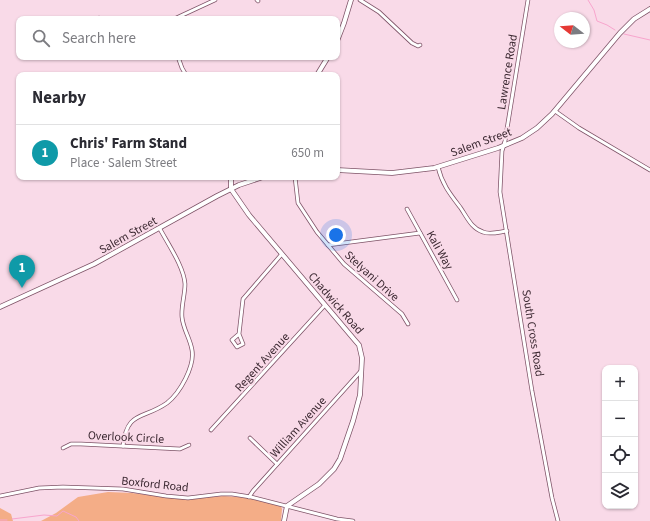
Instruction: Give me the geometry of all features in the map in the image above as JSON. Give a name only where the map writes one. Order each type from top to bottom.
[{"type":"main road","points":[[340,33],[351,0]]},
{"type":"main road","name":"Salem Street","points":[[340,170],[392,173],[438,167],[504,146],[530,133],[555,111],[620,33],[634,20],[650,9]]},
{"type":"main road","points":[[319,72],[326,60]]},
{"type":"main road","points":[[230,180],[231,189]]},
{"type":"main road","name":"Salem Street","points":[[0,307],[94,264],[231,189],[255,180]]},
{"type":"main road","name":"Chadwick Road","points":[[231,189],[248,215],[358,345],[362,358],[361,390],[338,462],[334,469],[319,484],[287,506]]},
{"type":"main road","points":[[284,521],[287,506]]},
{"type":"street","points":[[180,16],[215,0]]},
{"type":"street","points":[[360,0],[379,12],[412,43],[418,46],[420,45]]},
{"type":"street","name":"Lawrence Road","points":[[504,146],[528,0]]},
{"type":"street","points":[[179,60],[184,72]]},
{"type":"street","points":[[555,111],[579,128],[650,170]]},
{"type":"street","name":"South Cross Road","points":[[504,146],[500,192],[532,391],[552,498],[558,521]]},
{"type":"street","points":[[438,167],[441,180],[449,194],[472,225],[482,232],[487,233],[507,231]]},
{"type":"street","name":"Stelyani Drive","points":[[295,180],[298,203],[328,245],[355,275],[402,314],[408,324]]},
{"type":"street","name":"Kali Way","points":[[407,209],[457,300]]},
{"type":"street","points":[[123,446],[124,435],[130,422],[167,402],[187,377],[192,364],[192,351],[182,318],[182,303],[185,286],[184,276],[160,229]]},
{"type":"street","points":[[328,245],[420,233]]},
{"type":"street","points":[[239,334],[243,299],[281,255]]},
{"type":"street","name":"Regent Avenue","points":[[211,430],[325,305]]},
{"type":"street","name":"William Avenue","points":[[249,497],[362,371]]},
{"type":"street","points":[[250,438],[277,464]]},
{"type":"street","name":"Overlook Circle","points":[[63,448],[71,444],[180,449],[189,445]]},
{"type":"street","name":"Boxford Road","points":[[0,496],[39,488],[62,487],[123,489],[188,498],[222,494],[249,497],[337,519],[353,521]]},
{"type":"shaded area","points":[[108,492],[132,493],[183,499],[224,496],[251,498],[281,506],[281,521],[41,521],[56,513],[78,497]]},
{"type":"shaded area","points":[[0,508],[11,514],[13,521],[0,521]]},
{"type":"waterway","points":[[588,0],[594,10],[597,21],[615,30]]},
{"type":"waterway","points":[[624,34],[650,40]]},
{"type":"waterway","points":[[12,519],[44,515],[57,516],[63,511],[76,517],[79,521]]},
{"type":"waterway","points":[[0,520],[7,520]]},
{"type":"place","name":"Chris' Farm Stand","points":[[22,288]]}]
